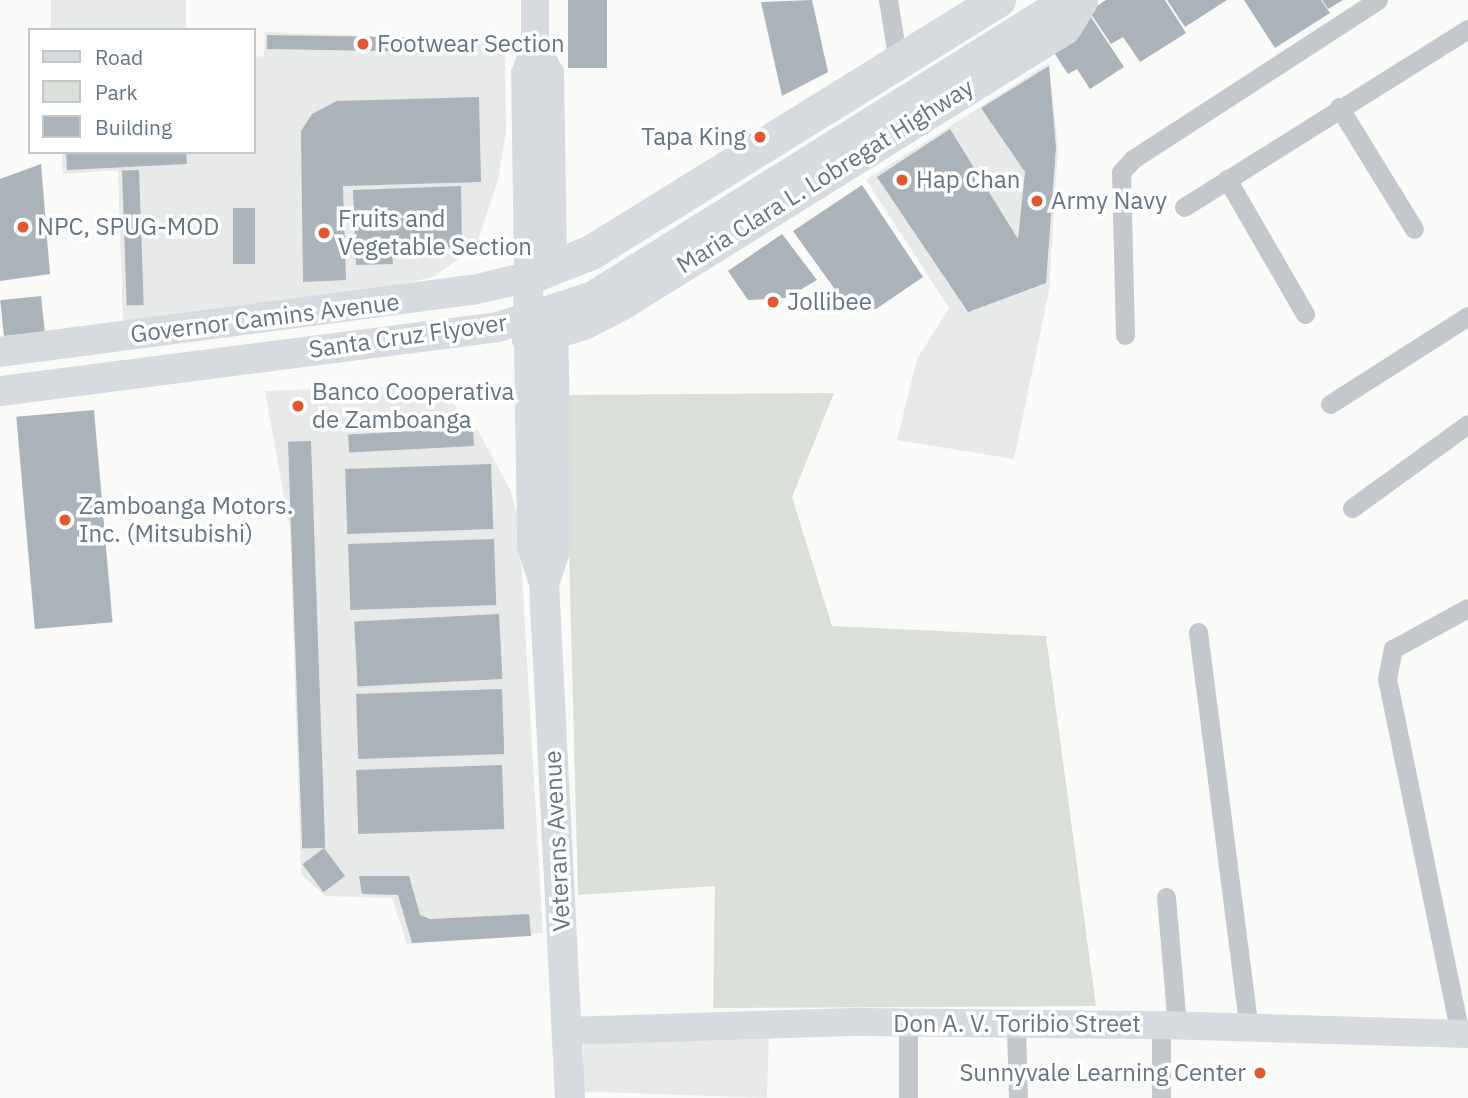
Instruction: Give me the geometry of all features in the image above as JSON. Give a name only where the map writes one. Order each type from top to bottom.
[{"type":"highway","points":[[540,273],[615,238],[998,0]]},
{"type":"highway","name":"Maria Clara L. Lobregat Highway","points":[[541,336],[601,314],[1064,27],[1080,0]]},
{"type":"highway","points":[[778,136],[808,186]]},
{"type":"highway","points":[[696,187],[727,236]]},
{"type":"highway","points":[[615,238],[645,287]]},
{"type":"main road","name":"Santa Cruz Flyover","points":[[0,372],[498,327],[593,296],[1035,0]]},
{"type":"main road","name":"Santa Cruz Flyover","points":[[834,136],[1066,0]]},
{"type":"main road","name":"Governor Camins Avenue","points":[[0,352],[443,295],[540,273]]},
{"type":"main road","name":"Veterans Avenue","points":[[540,273],[541,336],[532,547],[544,583],[570,1098]]},
{"type":"main road","points":[[443,295],[450,352]]},
{"type":"main road","points":[[343,307],[351,365]]},
{"type":"main road","points":[[244,321],[251,378]]},
{"type":"main road","points":[[0,411],[450,352],[541,336]]},
{"type":"main road","name":"Santa Cruz Flyover","points":[[0,391],[198,356]]},
{"type":"street","points":[[535,0],[536,47],[550,73],[540,273]]},
{"type":"street","points":[[888,0],[898,62]]},
{"type":"street","points":[[1125,335],[1121,172],[1133,159],[1378,0]]},
{"type":"street","points":[[1184,207],[1339,107],[1465,37]]},
{"type":"street","points":[[1339,107],[1414,229]]},
{"type":"street","points":[[1227,179],[1305,314]]},
{"type":"street","points":[[1330,404],[1468,316]]},
{"type":"street","points":[[1352,508],[1468,424]]},
{"type":"street","points":[[1464,1034],[1387,679],[1393,649],[1468,608]]},
{"type":"street","points":[[1198,632],[1249,1029]]},
{"type":"street","points":[[1161,1098],[1169,1025],[1166,897]]},
{"type":"street","points":[[908,1023],[908,1098]]},
{"type":"street","name":"Don A. V. Toribio Street","points":[[566,1031],[908,1023],[1169,1025],[1464,1034]]},
{"type":"street","points":[[1016,1024],[1018,1098]]},
{"type":"shaded area","points":[[51,0],[186,0],[186,28],[51,28]]},
{"type":"shaded area","points":[[265,32],[505,41],[506,131],[498,180],[476,246],[435,276],[386,289],[123,324],[118,170],[63,174],[62,154],[256,154],[256,57],[264,56]]},
{"type":"shaded area","points":[[1049,63],[1058,147],[1049,291],[1014,459],[897,440],[917,359],[949,308],[866,180]]},
{"type":"shaded area","points":[[418,385],[450,401],[478,430],[511,492],[519,523],[543,933],[407,944],[392,898],[325,896],[301,874],[290,531],[265,391]]},
{"type":"shaded area","points":[[584,1030],[769,1036],[767,1098],[582,1092]]},
{"type":"green space","points":[[834,393],[792,497],[832,626],[1046,636],[1096,1006],[713,1008],[715,886],[578,895],[565,395]]},
{"type":"building","points":[[568,0],[607,0],[607,68],[568,68]]},
{"type":"building","points":[[812,0],[828,72],[782,96],[761,2]]},
{"type":"building","points":[[1106,0],[1165,0],[1186,33],[1140,62],[1123,37],[1111,44],[1089,11]]},
{"type":"building","points":[[1167,0],[1227,0],[1185,27]]},
{"type":"building","points":[[1244,0],[1321,0],[1330,13],[1275,48]]},
{"type":"building","points":[[1322,0],[1343,0],[1328,9]]},
{"type":"building","points":[[1089,14],[1124,67],[1090,89],[1077,69],[1068,74],[1047,42]]},
{"type":"building","name":"Footwear Section","points":[[267,35],[458,38],[458,52],[267,49]]},
{"type":"building","points":[[1049,66],[1056,147],[1046,283],[968,312],[877,177],[950,129],[1018,239],[1025,172],[981,108]]},
{"type":"building","name":"Fruits and Vegetable Section","points":[[479,97],[481,182],[343,186],[346,280],[303,282],[301,131],[312,114],[337,101]]},
{"type":"building","points":[[66,154],[186,154],[187,164],[67,170]]},
{"type":"building","name":"NPC, SPUG-MOD","points":[[41,164],[50,274],[0,281],[0,179]]},
{"type":"building","points":[[139,170],[144,305],[127,306],[122,171]]},
{"type":"building","points":[[862,185],[923,277],[876,309],[849,309],[793,231]]},
{"type":"building","points":[[461,186],[462,247],[392,248],[393,264],[356,265],[353,190]]},
{"type":"building","points":[[233,208],[255,208],[255,264],[233,264]]},
{"type":"building","points":[[782,234],[817,280],[786,298],[748,300],[728,271]]},
{"type":"building","points":[[41,296],[45,332],[4,336],[0,300]]},
{"type":"building","name":"Zamboanga Motors. Inc. (Mitsubishi)","points":[[94,410],[113,622],[35,629],[16,417]]},
{"type":"building","points":[[473,428],[474,446],[349,453],[348,435]]},
{"type":"building","points":[[311,441],[325,848],[302,849],[288,442]]},
{"type":"building","points":[[491,464],[493,529],[347,534],[345,469]]},
{"type":"building","points":[[494,539],[496,605],[350,610],[348,544]]},
{"type":"building","points":[[499,614],[502,679],[358,686],[354,622]]},
{"type":"building","points":[[502,689],[504,754],[358,759],[356,694]]},
{"type":"building","points":[[502,765],[504,829],[358,834],[356,770]]},
{"type":"building","points":[[324,848],[345,876],[324,892],[302,864]]},
{"type":"building","points":[[359,876],[409,876],[420,915],[430,919],[529,914],[531,936],[412,943],[398,895],[362,894]]},
{"type":"place","name":"Footwear Section","points":[[363,44]]},
{"type":"place","name":"Tapa King","points":[[760,137]]},
{"type":"place","name":"Hap Chan","points":[[902,180]]},
{"type":"place","name":"Army Navy","points":[[1037,201]]},
{"type":"place","name":"NPC, SPUG-MOD","points":[[23,227]]},
{"type":"place","name":"Fruits and Vegetable Section","points":[[324,233]]},
{"type":"place","name":"Jollibee","points":[[773,302]]},
{"type":"place","name":"Banco Cooperativa de Zamboanga","points":[[298,406]]},
{"type":"place","name":"Zamboanga Motors. Inc. (Mitsubishi)","points":[[65,520]]},
{"type":"place","name":"Sunnyvale Learning Center","points":[[1260,1073]]}]
